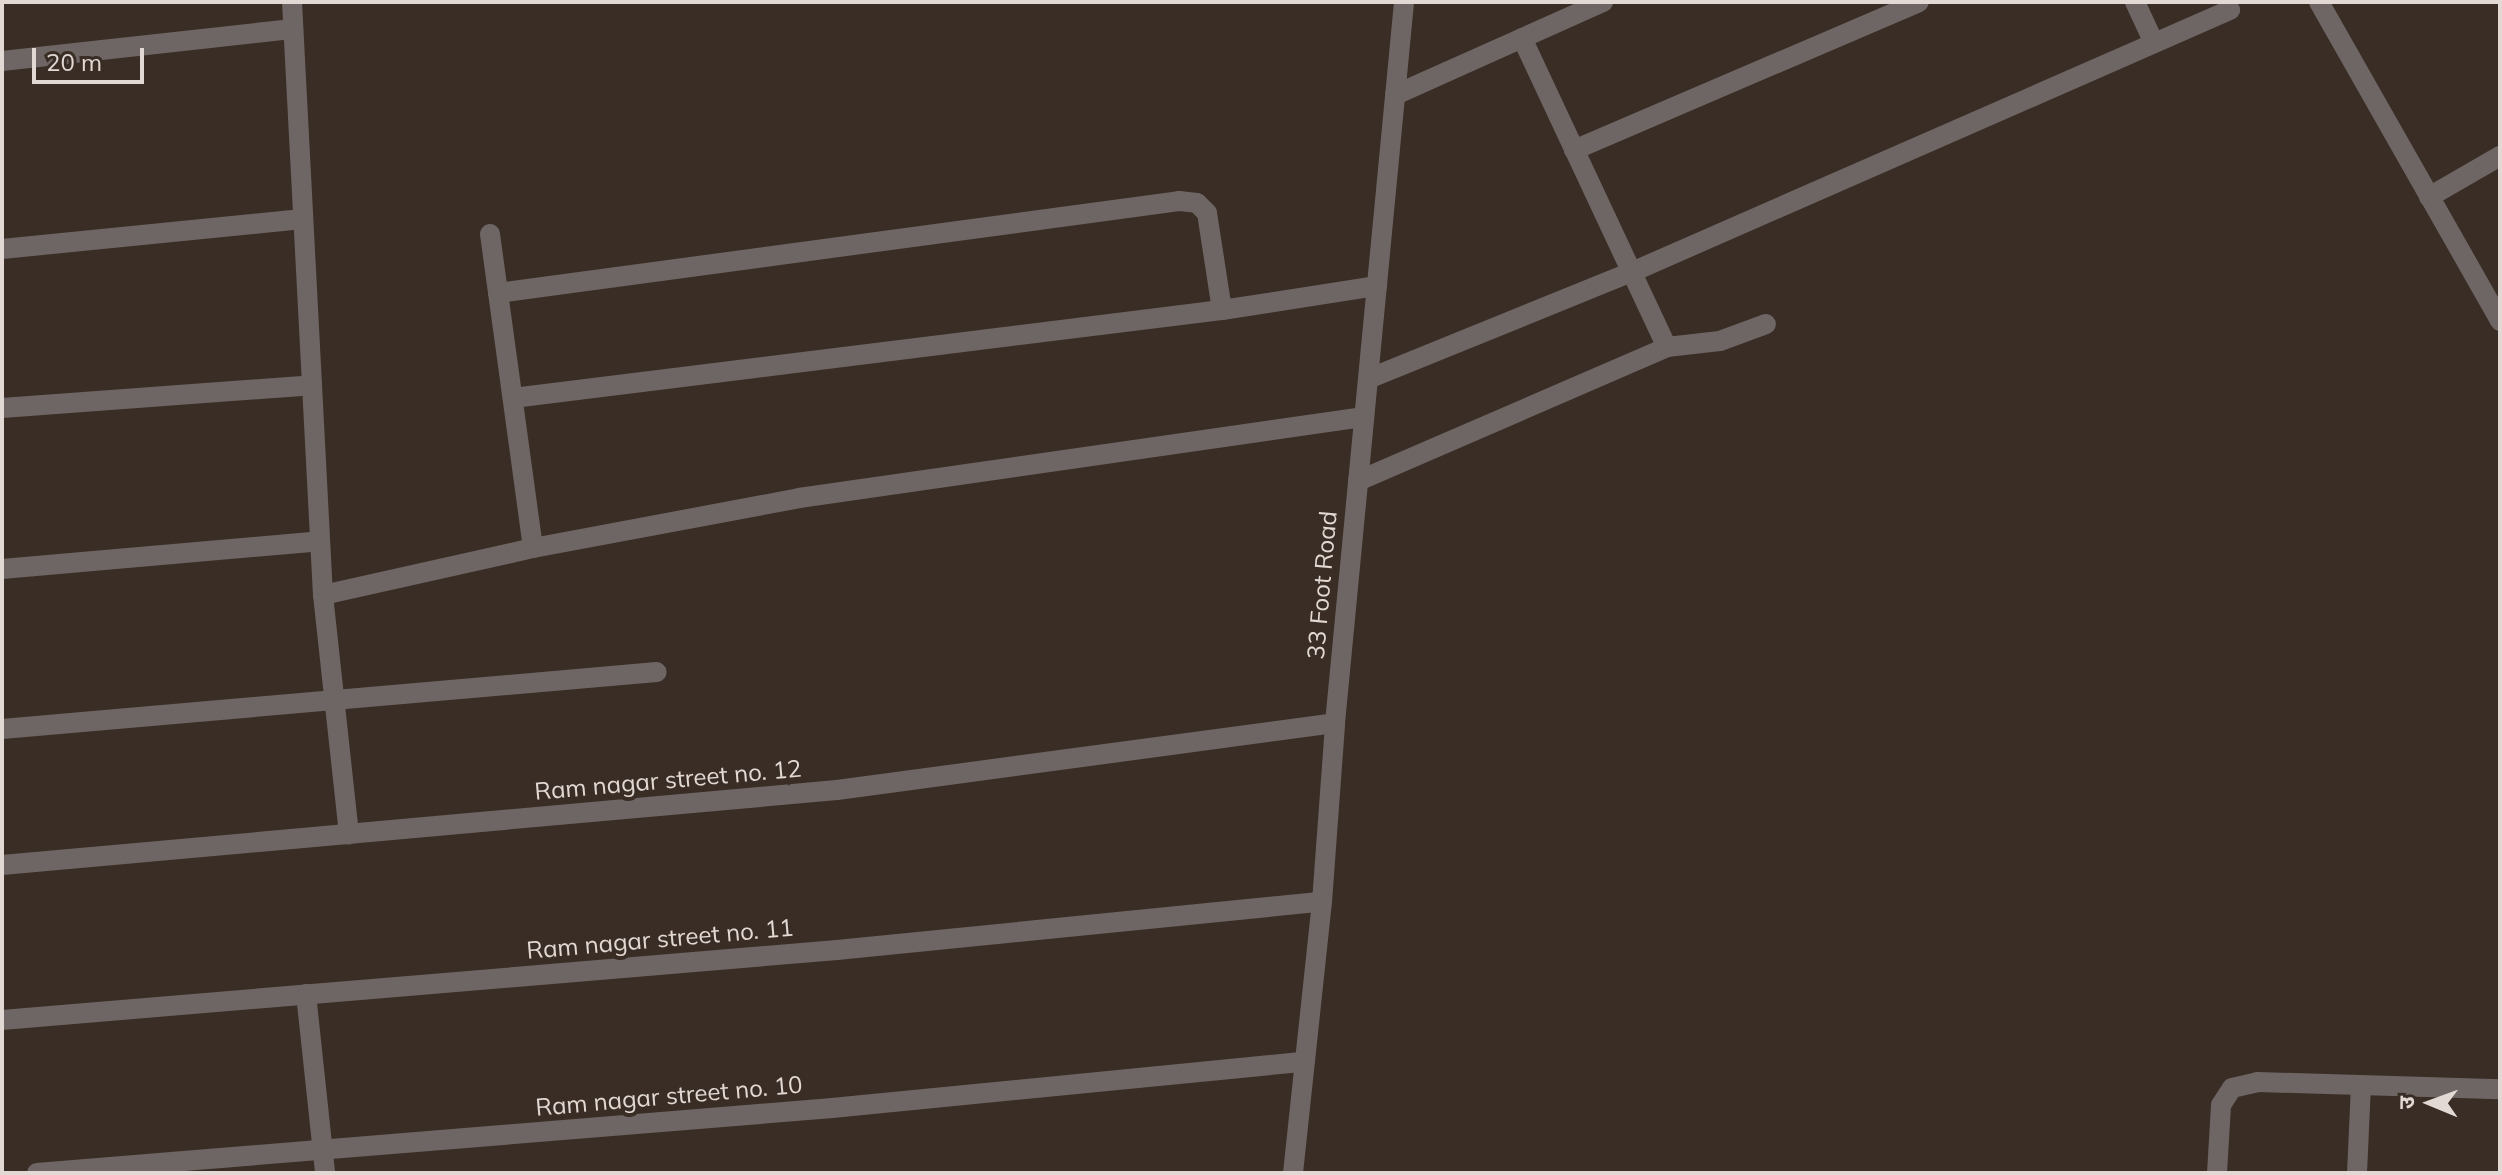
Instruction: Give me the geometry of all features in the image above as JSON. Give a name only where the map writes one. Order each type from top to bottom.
[{"type":"street","points":[[292,2],[323,595],[349,835]]},
{"type":"street","name":"33 Foot Road","points":[[1293,1173],[1322,902],[1335,723],[1404,2]]},
{"type":"street","points":[[1395,95],[1603,2]]},
{"type":"street","points":[[1574,150],[1919,2]]},
{"type":"street","points":[[2135,2],[2154,43]]},
{"type":"street","points":[[2343,2],[2322,7],[2500,321]]},
{"type":"street","points":[[1368,379],[1632,272],[2230,10]]},
{"type":"street","points":[[2,61],[293,29]]},
{"type":"street","points":[[1522,38],[1667,347]]},
{"type":"street","points":[[2429,197],[2500,156]]},
{"type":"street","points":[[498,293],[1179,201],[1197,203],[1207,213],[1222,310]]},
{"type":"street","points":[[2,249],[303,219]]},
{"type":"street","points":[[490,234],[533,548]]},
{"type":"street","points":[[513,398],[1222,310],[1377,286]]},
{"type":"street","points":[[1358,481],[1667,347],[1720,341],[1766,324]]},
{"type":"street","points":[[2,408],[312,385]]},
{"type":"street","points":[[323,595],[533,548],[799,498],[1364,417]]},
{"type":"street","points":[[2,569],[320,541]]},
{"type":"street","points":[[2,729],[657,672]]},
{"type":"street","name":"Ram nagar street no. 12","points":[[2,865],[837,790],[1335,723]]},
{"type":"street","name":"Ram nagar street no. 11","points":[[2,1020],[837,950],[1322,902]]},
{"type":"street","points":[[306,994],[325,1173]]},
{"type":"street","name":"Ram nagar street no. 10","points":[[37,1173],[832,1108],[1304,1062]]},
{"type":"street","points":[[2217,1173],[2221,1105],[2232,1088],[2257,1082],[2500,1089]]},
{"type":"street","points":[[2357,1173],[2361,1085]]}]
